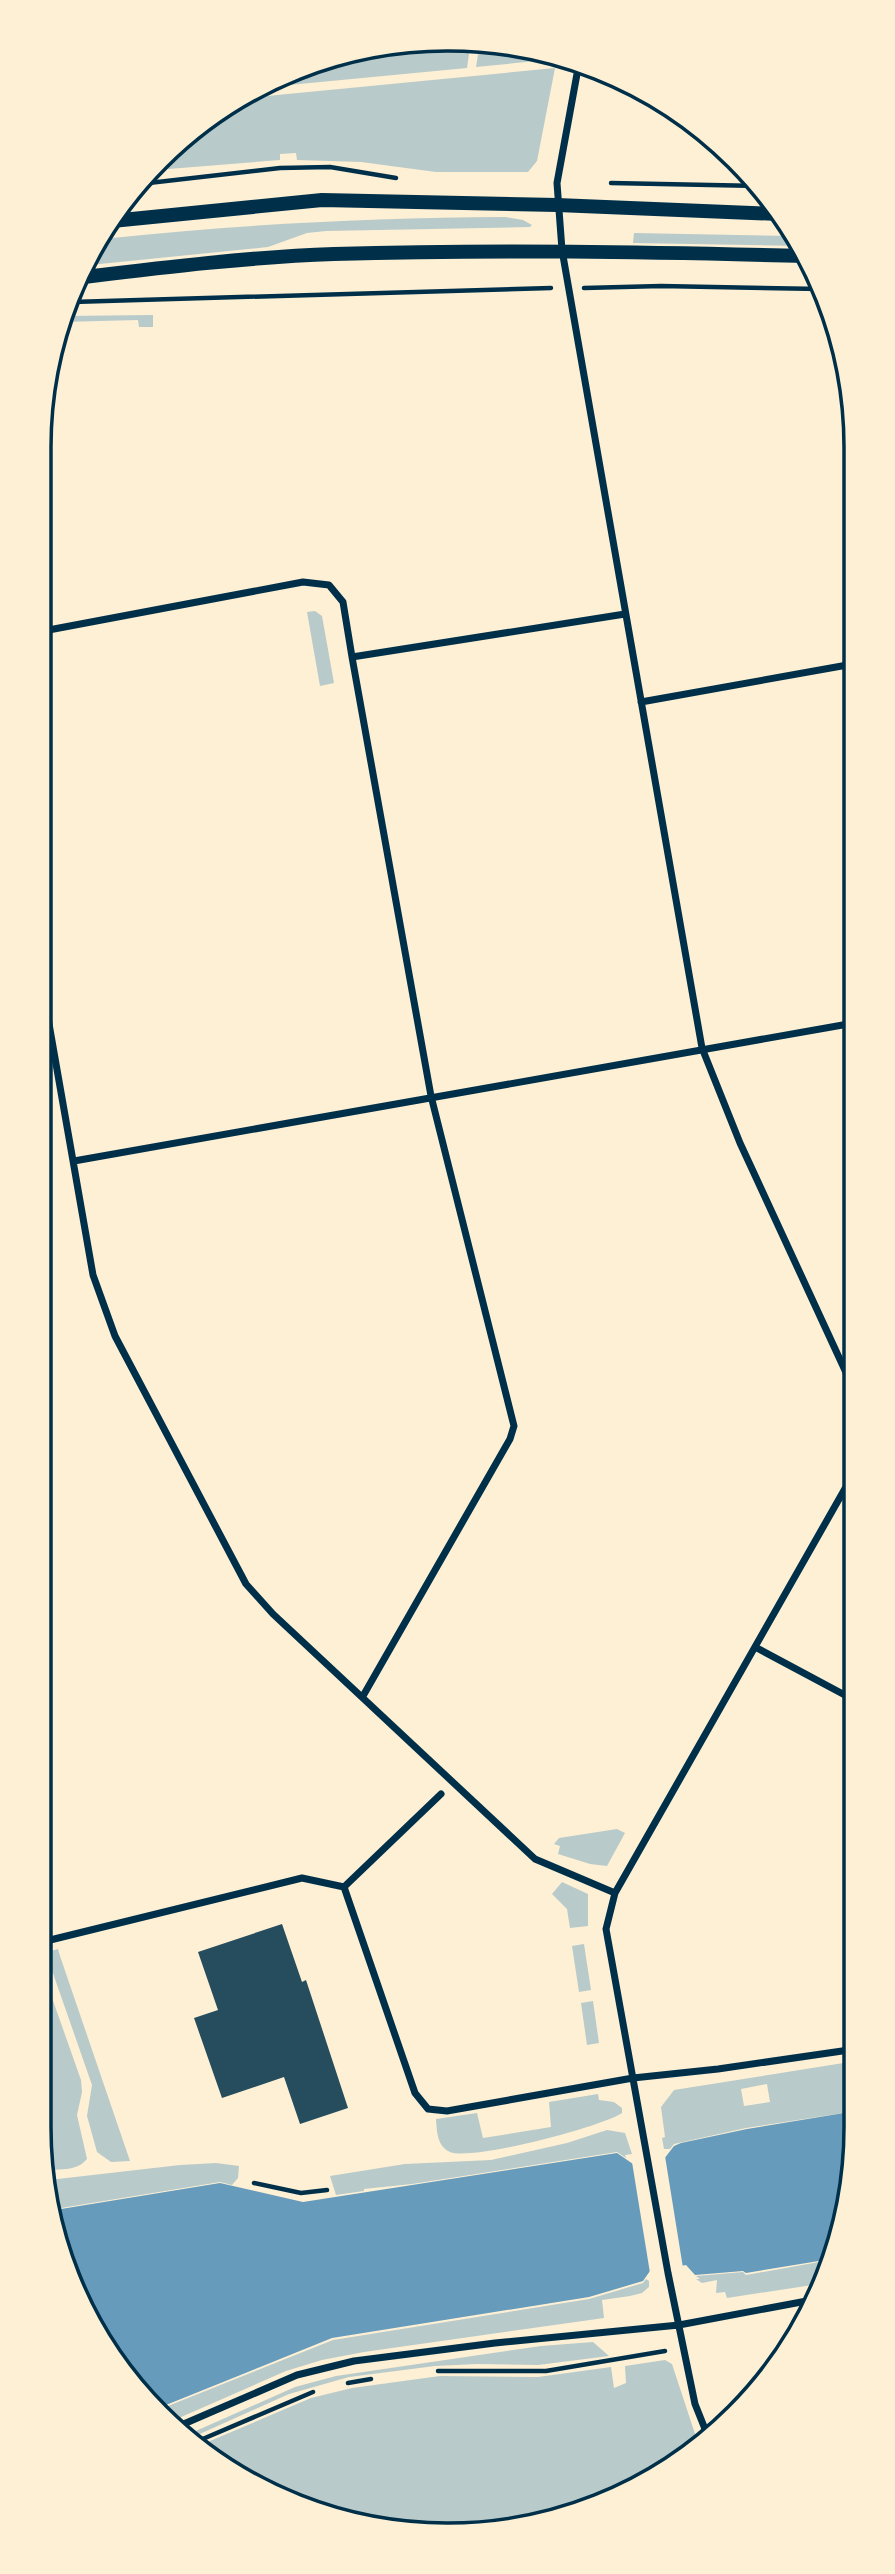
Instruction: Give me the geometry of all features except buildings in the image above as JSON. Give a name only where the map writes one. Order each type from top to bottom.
[{"type":"main road","points":[[123,220],[322,200],[556,205],[767,214]]},
{"type":"main road","points":[[90,276],[198,264],[331,254],[562,250],[794,256]]},
{"type":"street","points":[[577,73],[556,183],[556,205],[567,288],[702,1048],[740,1143],[844,1368]]},
{"type":"street","points":[[51,630],[303,582],[329,585],[343,602],[431,1096],[514,1426],[504,1451],[363,1696]]},
{"type":"street","points":[[352,657],[625,614]]},
{"type":"street","points":[[641,702],[844,666]]},
{"type":"street","points":[[74,1161],[844,1025]]},
{"type":"street","points":[[51,1033],[93,1275],[115,1336],[246,1584],[274,1614],[535,1859],[615,1893]]},
{"type":"street","points":[[705,2428],[695,2404],[667,2273],[606,1929],[615,1893],[844,1490]]},
{"type":"street","points":[[755,1647],[844,1695]]},
{"type":"street","points":[[344,1887],[440,1794]]},
{"type":"street","points":[[51,1940],[302,1878],[344,1887]]},
{"type":"street","points":[[344,1887],[415,2093],[428,2109],[447,2110],[633,2078],[844,2051]]},
{"type":"street","points":[[185,2424],[297,2375],[354,2361],[495,2343],[678,2325],[803,2302]]},
{"type":"path","points":[[79,302],[661,286],[811,289]]},
{"type":"path","points":[[254,2183],[301,2193],[327,2190]]},
{"type":"path","points":[[428,2372],[475,2369],[546,2371],[664,2353],[678,2325]]},
{"type":"path","points":[[337,2386],[375,2379]]},
{"type":"path","points":[[203,2439],[310,2392],[324,2389]]},
{"type":"shaded area","points":[[422,52],[469,52],[467,68],[289,85],[320,72],[370,58]]},
{"type":"shaded area","points":[[478,52],[537,61],[476,67]]},
{"type":"shaded area","points":[[555,68],[537,161],[528,172],[436,172],[361,162],[297,160],[296,153],[280,154],[280,160],[165,169],[206,133],[264,96]]},
{"type":"shaded area","points":[[505,217],[523,220],[532,225],[326,231],[307,233],[268,247],[96,264],[111,238],[210,229]]},
{"type":"shaded area","points":[[634,233],[783,236],[789,246],[633,243]]},
{"type":"shaded area","points":[[153,315],[153,327],[139,327],[138,320],[71,322],[74,316]]},
{"type":"shaded area","points":[[315,611],[322,616],[334,683],[320,686],[307,612]]},
{"type":"shaded area","points":[[617,1829],[625,1833],[607,1866],[590,1864],[558,1854],[560,1846],[554,1844],[559,1838]]},
{"type":"shaded area","points":[[562,1882],[588,1894],[588,1926],[570,1928],[567,1909],[552,1894]]},
{"type":"shaded area","points":[[584,1944],[591,1990],[579,1992],[572,1946]]},
{"type":"shaded area","points":[[58,1949],[130,2161],[111,2162],[97,2152],[87,2116],[92,2085],[51,1967],[51,1951]]},
{"type":"shaded area","points":[[51,1995],[81,2080],[82,2092],[77,2115],[87,2159],[68,2169],[53,2170]]},
{"type":"shaded area","points":[[593,2001],[599,2043],[587,2045],[581,2003]]},
{"type":"shaded area","points":[[844,2063],[844,2113],[746,2128],[674,2144],[670,2149],[664,2149],[661,2107],[674,2090]],"holes":[[[767,2084],[770,2102],[744,2106],[741,2089]]]},
{"type":"shaded area","points":[[598,2094],[599,2100],[614,2102],[622,2108],[622,2113],[564,2134],[483,2152],[450,2152],[442,2146],[438,2138],[436,2119],[477,2113],[483,2138],[551,2127],[549,2102]]},
{"type":"shaded area","points":[[607,2130],[625,2133],[632,2154],[625,2155],[626,2158],[617,2152],[336,2195],[330,2176],[405,2164],[491,2160],[567,2143]]},
{"type":"shaded area","points":[[216,2163],[239,2166],[238,2178],[232,2185],[220,2182],[59,2208],[54,2179]]},
{"type":"shaded area","points":[[820,2262],[811,2285],[727,2298],[725,2292],[716,2293],[717,2280],[702,2283],[696,2279],[700,2279],[696,2276],[743,2272],[746,2275]]},
{"type":"shaded area","points":[[646,2279],[649,2281],[649,2287],[642,2293],[602,2300],[604,2318],[322,2360],[286,2371],[179,2418],[167,2407],[333,2340],[589,2299],[643,2283]]},
{"type":"shaded area","points":[[593,2342],[609,2356],[538,2365],[435,2366],[349,2377],[289,2394],[198,2435],[194,2432],[295,2387],[336,2376],[541,2346]]},
{"type":"shaded area","points":[[665,2360],[672,2364],[696,2436],[668,2456],[623,2482],[575,2502],[525,2516],[448,2523],[370,2516],[296,2493],[249,2470],[208,2442],[311,2398],[352,2388],[440,2376],[538,2377],[611,2367],[614,2388],[626,2383],[625,2366]]},
{"type":"water","points":[[844,2113],[837,2204],[820,2261],[746,2273],[743,2271],[695,2275],[686,2265],[650,2271],[643,2281],[589,2297],[332,2338],[165,2405],[133,2368],[104,2325],[81,2278],[59,2209],[220,2183],[303,2202],[617,2153],[633,2164],[664,2159],[674,2146],[681,2143]]},
{"type":"pier","points":[[665,2156],[683,2268],[654,2274],[650,2273],[632,2162]]}]
